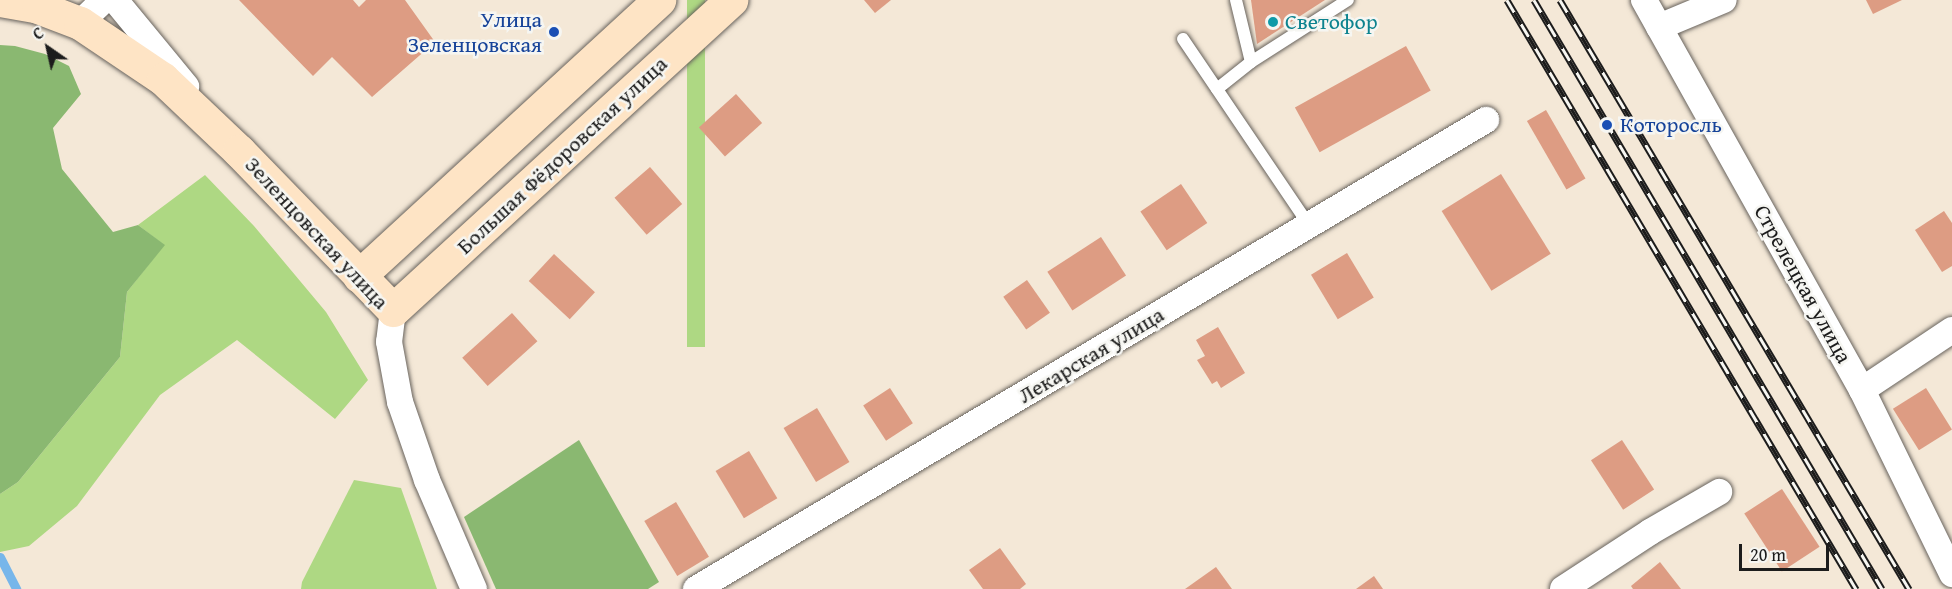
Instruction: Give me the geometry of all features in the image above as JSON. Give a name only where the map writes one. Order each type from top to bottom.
[{"type":"main road","name":"Зеленцовская улица","points":[[0,0],[38,7],[80,23],[163,79],[239,151],[393,310]]},
{"type":"main road","points":[[359,276],[659,0]]},
{"type":"main road","name":"Большая Фёдоровская улица","points":[[393,310],[731,0]]},
{"type":"street","points":[[80,23],[104,0]]},
{"type":"street","name":"Зеленцовская улица","points":[[115,0],[239,151]]},
{"type":"street","name":"Стрелецкая улица","points":[[1644,0],[1862,390],[1952,574]]},
{"type":"street","points":[[1659,27],[1724,0]]},
{"type":"street","name":"Лекарская улица","points":[[696,589],[1486,120]]},
{"type":"street","name":"Зеленцовская улица","points":[[393,310],[389,342],[400,402],[427,480],[474,589]]},
{"type":"street","points":[[1862,390],[1952,330]]},
{"type":"street","points":[[1563,589],[1650,532],[1719,492]]},
{"type":"lane","points":[[1236,0],[1251,62]]},
{"type":"lane","points":[[1217,89],[1251,62],[1348,0]]},
{"type":"lane","points":[[1183,39],[1309,225]]},
{"type":"green space","points":[[687,0],[705,0],[705,347],[687,347]]},
{"type":"green space","points":[[0,45],[15,46],[45,54],[69,66],[81,94],[53,128],[62,169],[113,232],[138,225],[165,245],[127,292],[120,357],[18,482],[0,494]]},
{"type":"green space","points":[[205,175],[254,226],[326,312],[368,380],[335,419],[237,340],[160,395],[77,506],[29,546],[0,552],[0,494],[18,482],[120,357],[127,292],[164,245],[138,225]]},
{"type":"green space","points":[[579,440],[659,582],[648,589],[496,589],[464,517]]},
{"type":"green space","points":[[354,480],[401,488],[437,589],[301,589],[302,582]]},
{"type":"building","points":[[239,0],[353,0],[359,7],[366,0],[405,0],[435,42],[372,97],[332,57],[313,76]]},
{"type":"building","points":[[864,0],[891,0],[875,13]]},
{"type":"building","name":"Светофор","points":[[1251,0],[1325,0],[1257,44]]},
{"type":"building","points":[[1866,0],[1902,0],[1873,14]]},
{"type":"building","points":[[1406,46],[1431,91],[1320,152],[1295,108]]},
{"type":"building","points":[[736,94],[762,123],[725,156],[699,127]]},
{"type":"building","points":[[1546,110],[1586,178],[1566,189],[1527,121]]},
{"type":"building","points":[[650,167],[682,204],[647,235],[615,198]]},
{"type":"building","points":[[1501,174],[1551,254],[1491,291],[1442,211]]},
{"type":"building","points":[[1181,184],[1207,223],[1167,250],[1140,211]]},
{"type":"building","points":[[1944,211],[1952,223],[1952,266],[1942,272],[1915,230]]},
{"type":"building","points":[[1101,237],[1126,276],[1072,310],[1047,272]]},
{"type":"building","points":[[1347,253],[1374,298],[1338,319],[1311,275]]},
{"type":"building","points":[[554,254],[595,292],[570,319],[529,281]]},
{"type":"building","points":[[1027,280],[1050,313],[1026,329],[1003,297]]},
{"type":"building","points":[[512,313],[537,341],[488,386],[462,358]]},
{"type":"building","points":[[1218,327],[1245,373],[1221,388],[1217,381],[1212,384],[1197,360],[1205,356],[1196,340]]},
{"type":"building","points":[[890,388],[913,423],[886,441],[863,405]]},
{"type":"building","points":[[1926,388],[1952,430],[1919,450],[1893,409]]},
{"type":"building","points":[[817,408],[849,462],[816,482],[784,428]]},
{"type":"building","points":[[1622,440],[1654,489],[1623,510],[1591,460]]},
{"type":"building","points":[[749,451],[777,498],[744,518],[716,471]]},
{"type":"building","points":[[1782,489],[1820,547],[1782,571],[1744,514]]},
{"type":"building","points":[[676,502],[709,557],[677,576],[644,521]]},
{"type":"building","points":[[1000,548],[1026,584],[1020,589],[983,589],[969,570]]},
{"type":"building","points":[[1660,562],[1681,589],[1633,589],[1631,586]]},
{"type":"building","points":[[1216,567],[1232,589],[1185,589]]},
{"type":"building","points":[[1374,576],[1383,589],[1356,589]]},
{"type":"waterway","points":[[0,557],[16,589]]},
{"type":"railway","points":[[1507,0],[1856,589]]},
{"type":"railway","points":[[1534,0],[1882,589]]},
{"type":"railway","points":[[1560,0],[1909,589]]},
{"type":"place","name":"Светофор","points":[[1273,22]]},
{"type":"place","name":"Улица Зеленцовская","points":[[554,32]]},
{"type":"place","name":"Которосль","points":[[1607,125]]}]
